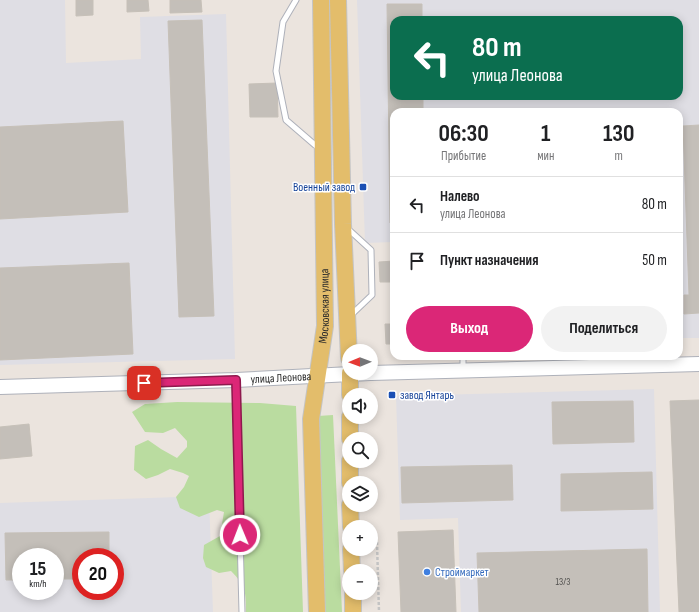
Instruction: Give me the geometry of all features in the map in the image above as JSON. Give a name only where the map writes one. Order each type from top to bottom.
[{"type":"main road","name":"Московская улица","points":[[317,612],[311,419],[316,377],[325,326],[321,0]]},
{"type":"main road","name":"Московская улица","points":[[338,0],[343,224],[348,344]]},
{"type":"main road","points":[[352,600],[353,612]]},
{"type":"street","name":"улица Леонова","points":[[378,373],[699,364]]},
{"type":"street","name":"улица Леонова","points":[[0,387],[316,377],[342,370]]},
{"type":"lane","points":[[296,0],[283,22],[276,71],[286,120],[315,145],[323,149]]},
{"type":"lane","points":[[343,224],[371,250],[372,295],[347,320]]},
{"type":"lane","points":[[463,360],[463,370]]},
{"type":"lane","points":[[236,380],[242,612]]},
{"type":"path","points":[[377,556],[379,612]]},
{"type":"shaded area","points":[[0,0],[65,0],[66,63],[141,59],[140,17],[226,14],[235,359],[0,365]]},
{"type":"shaded area","points":[[357,0],[699,0],[699,338],[683,338],[683,108],[390,108],[390,242],[365,243]]},
{"type":"shaded area","points":[[654,389],[660,612],[461,612],[458,518],[400,520],[396,396]]},
{"type":"shaded area","points":[[209,496],[213,612],[0,612],[0,503]]},
{"type":"green space","points":[[177,402],[260,403],[296,406],[303,612],[246,612],[246,599],[240,581],[231,571],[219,573],[206,567],[203,558],[204,545],[220,536],[224,512],[217,510],[199,517],[180,508],[176,497],[184,487],[189,476],[183,473],[170,469],[146,479],[134,470],[135,446],[148,440],[177,458],[187,447],[187,441],[175,428],[163,433],[145,432],[132,412],[145,404]]},
{"type":"green space","points":[[333,415],[342,612],[325,612],[318,416]]},
{"type":"building","points":[[76,0],[93,0],[93,15],[76,16]]},
{"type":"building","points":[[127,0],[148,0],[149,11],[127,12]]},
{"type":"building","points":[[170,0],[201,0],[202,12],[170,13]]},
{"type":"building","points":[[387,4],[422,4],[422,16],[390,16],[390,100],[423,100],[423,108],[390,108],[390,223]]},
{"type":"building","points":[[202,20],[214,316],[179,317],[168,21]]},
{"type":"building","points":[[277,83],[278,117],[250,117],[249,84]]},
{"type":"building","points":[[123,121],[128,212],[0,219],[0,127]]},
{"type":"building","points":[[699,125],[699,313],[684,314],[684,295],[689,295],[683,126]]},
{"type":"building","points":[[390,261],[390,282],[380,282],[379,262]]},
{"type":"building","points":[[129,263],[133,354],[0,360],[0,268]]},
{"type":"building","points":[[385,324],[390,324],[390,344],[386,344]]},
{"type":"building","points":[[699,400],[699,612],[679,612],[670,401]]},
{"type":"building","points":[[633,401],[634,442],[553,444],[552,402]]},
{"type":"building","points":[[29,424],[32,456],[0,459],[0,427]]},
{"type":"building","points":[[512,465],[513,500],[402,503],[401,467]]},
{"type":"building","points":[[652,472],[653,509],[561,511],[561,474]]},
{"type":"building","name":"Строймаркет","points":[[453,530],[456,612],[401,612],[398,532]]},
{"type":"building","points":[[109,532],[109,548],[72,548],[72,579],[64,579],[64,548],[12,548],[12,580],[6,580],[5,533]]},
{"type":"building","points":[[647,549],[648,612],[479,612],[477,553]]},
{"type":"place","name":"Военный завод","points":[[363,187]]},
{"type":"place","name":"завод Янтарь","points":[[392,395]]},
{"type":"place","name":"Строймаркет","points":[[427,572]]},
{"type":"route","points":[[144,383],[236,380],[240,535]]}]
